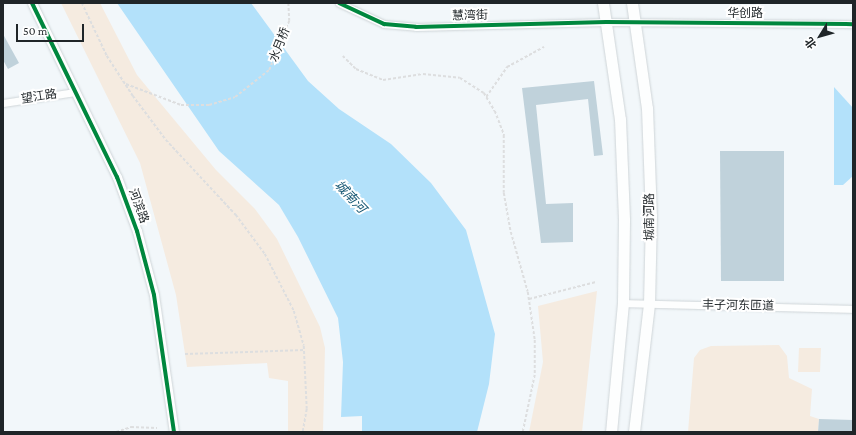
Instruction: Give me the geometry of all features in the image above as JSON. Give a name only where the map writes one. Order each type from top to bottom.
[{"type":"main road","points":[[603,3],[623,165],[623,303],[611,432]]},
{"type":"main road","name":"城南河路","points":[[632,3],[647,108],[651,216],[649,304],[634,432]]},
{"type":"street","name":"河滨路","points":[[32,3],[117,177],[136,231],[154,295],[174,432]]},
{"type":"street","name":"慧湾街","points":[[339,3],[384,24],[410,26],[606,22],[636,25]]},
{"type":"street","name":"华创路","points":[[636,25],[853,24]]},
{"type":"street","name":"望江路","points":[[3,103],[75,92]]},
{"type":"street","name":"丰子河东匝道","points":[[623,303],[853,309]]},
{"type":"path","points":[[82,3],[124,83],[166,140],[236,215],[265,254],[294,311],[304,350],[307,409],[303,432]]},
{"type":"path","points":[[486,97],[507,67],[544,47]]},
{"type":"path","points":[[343,56],[356,69],[383,80],[440,74],[460,78],[486,97],[504,135],[504,193],[529,299],[535,340],[535,375],[523,432]]},
{"type":"path","points":[[529,299],[596,282]]},
{"type":"path","points":[[185,354],[304,350]]},
{"type":"path","points":[[116,432],[131,427],[157,428]]},
{"type":"shaded area","points":[[61,3],[100,3],[137,75],[216,170],[255,209],[277,239],[320,327],[325,348],[323,432],[288,432],[288,381],[269,378],[267,363],[187,367],[176,295],[140,163]]},
{"type":"shaded area","points":[[597,291],[582,432],[529,432],[543,362],[538,306]]},
{"type":"shaded area","points":[[779,345],[787,356],[789,378],[812,389],[810,416],[819,419],[818,432],[688,432],[694,358],[700,350],[711,346]]},
{"type":"shaded area","points":[[799,348],[821,348],[820,372],[798,372]]},
{"type":"water","name":"城南河","points":[[117,3],[251,3],[308,81],[339,109],[391,144],[431,183],[466,230],[495,334],[489,384],[477,432],[362,432],[362,416],[341,417],[343,362],[338,318],[298,237],[279,205],[219,151]]},
{"type":"water","points":[[834,87],[853,108],[853,176],[843,185],[834,185]]},
{"type":"building","points":[[3,34],[19,63],[8,69],[3,60]]},
{"type":"building","points":[[594,81],[603,155],[594,156],[588,99],[536,105],[546,204],[573,203],[573,242],[541,243],[522,88]]},
{"type":"building","points":[[720,151],[784,151],[784,281],[721,281]]},
{"type":"building","points":[[819,419],[853,420],[853,432],[818,432]]},
{"type":"cycle path","points":[[32,3],[117,177],[137,231],[154,295],[174,432]]},
{"type":"cycle path","points":[[339,3],[384,24],[416,27],[606,22],[853,24]]}]
